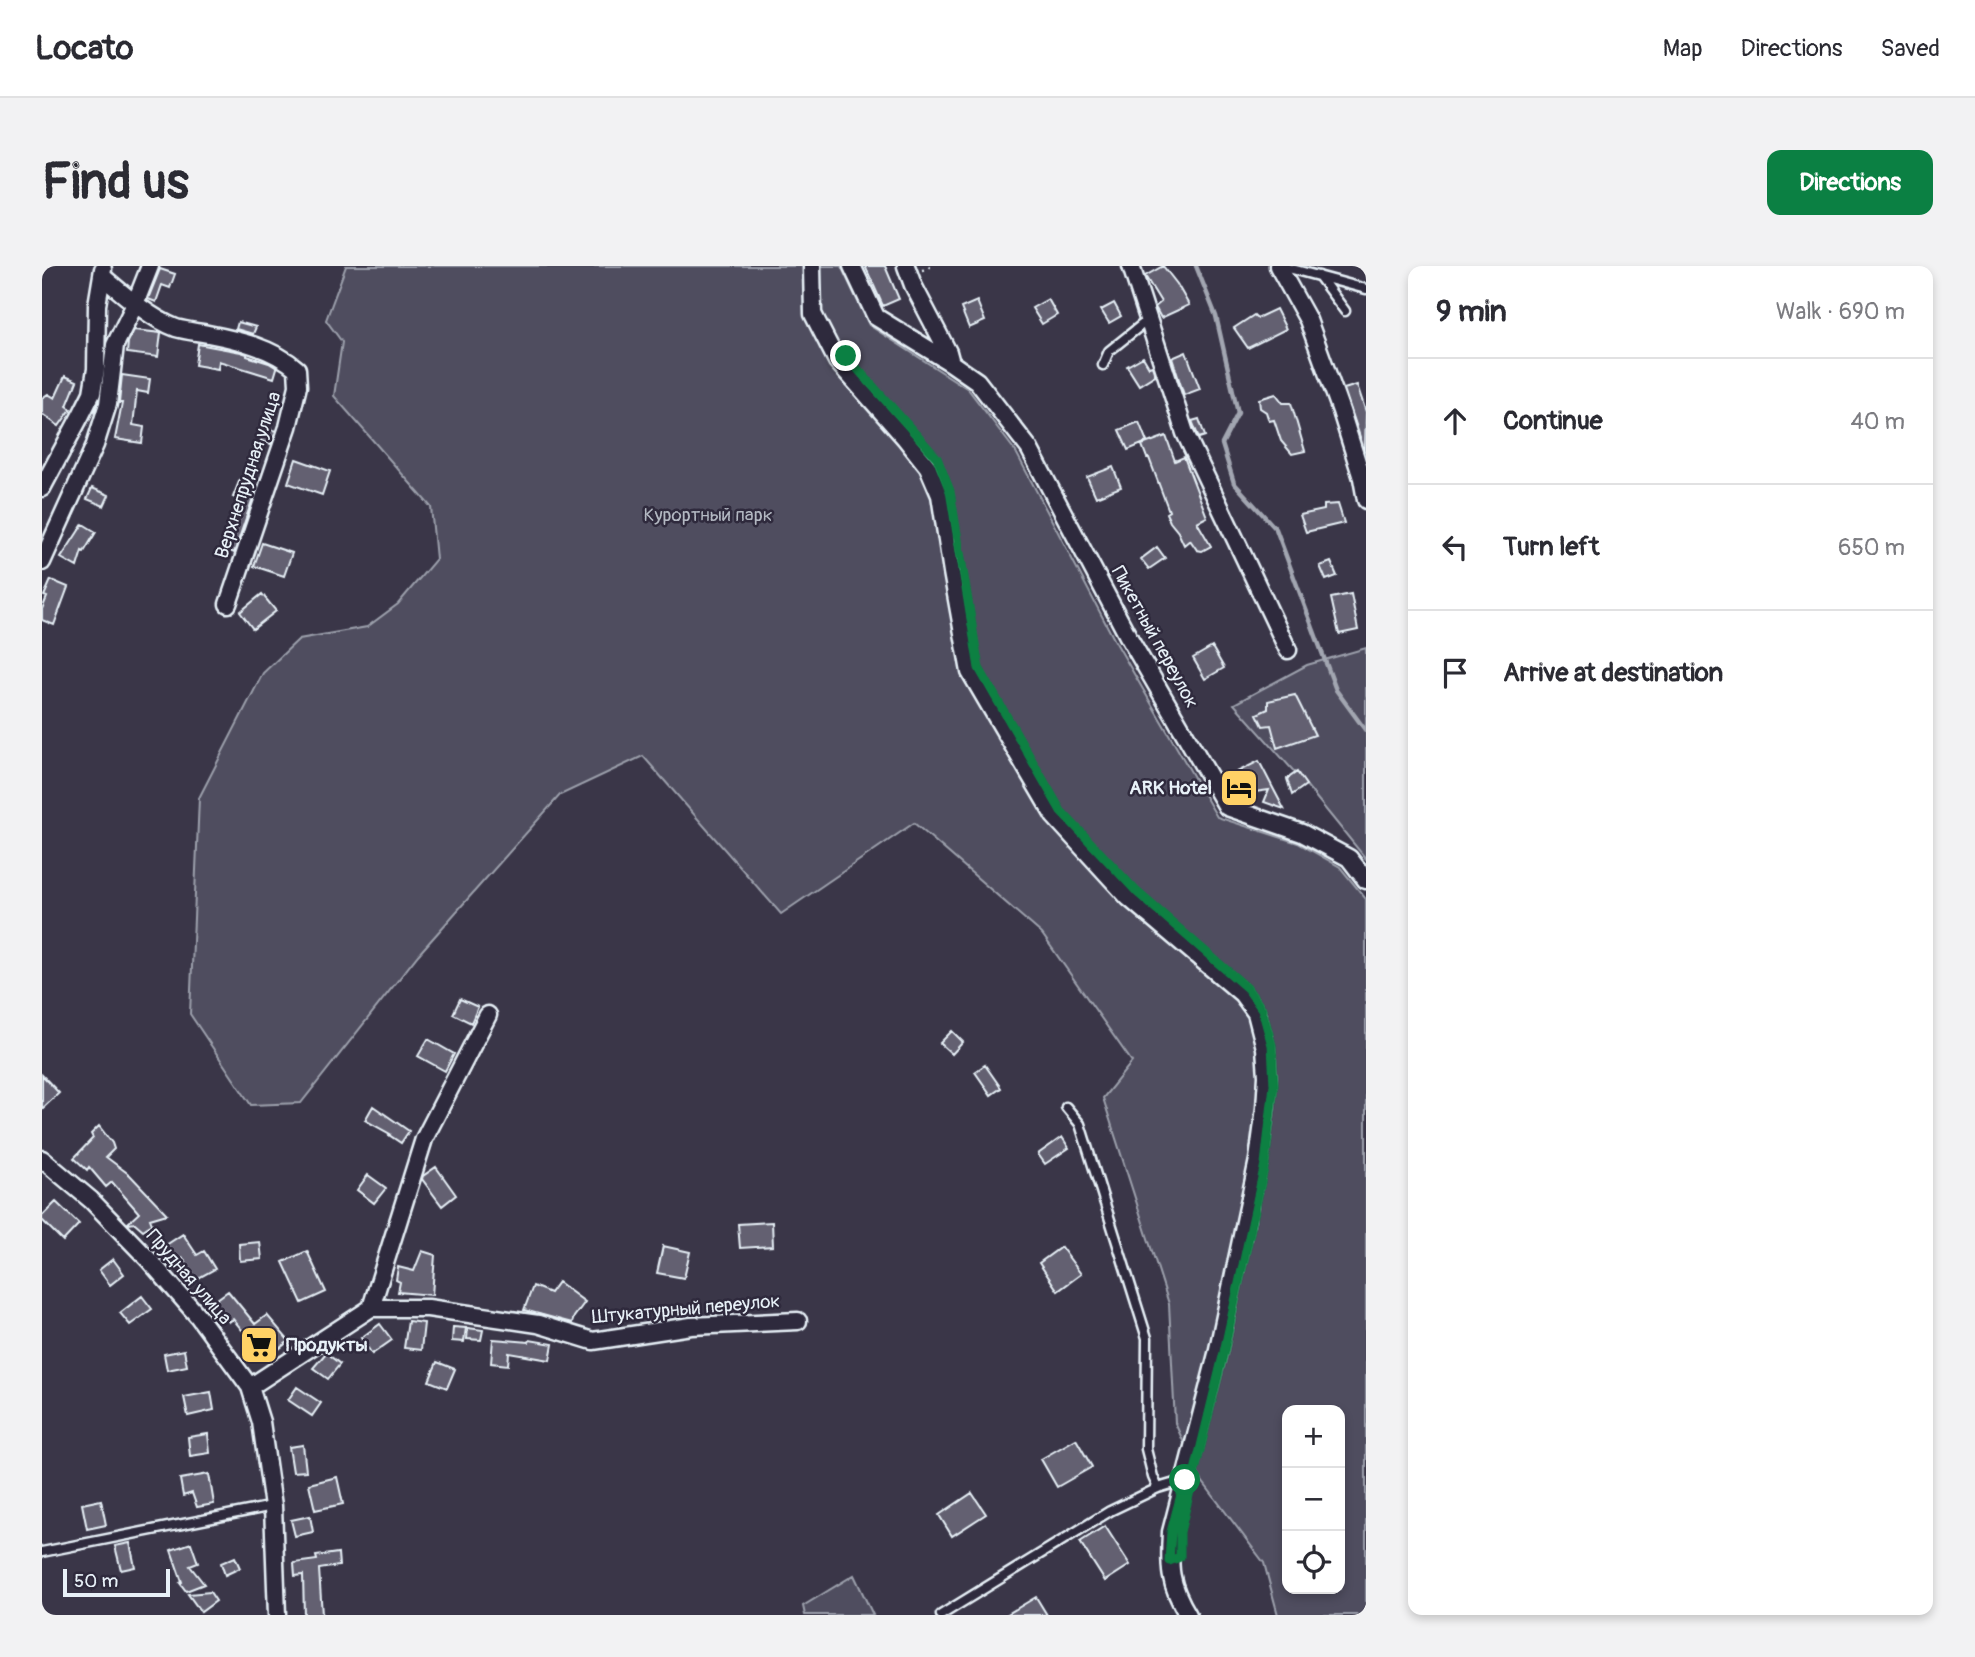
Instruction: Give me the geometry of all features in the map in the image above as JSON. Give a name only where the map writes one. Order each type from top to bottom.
[{"type":"street","points":[[42,562],[95,445],[108,404],[115,345],[150,266]]},
{"type":"street","points":[[812,266],[813,314],[837,362],[928,467],[940,495],[970,672],[1054,816],[1129,898],[1242,994],[1255,1013],[1265,1048],[1267,1076],[1258,1160],[1217,1354],[1171,1532],[1169,1561],[1172,1582],[1188,1615]]},
{"type":"street","name":"Пикетный переулок","points":[[852,266],[876,317],[977,381],[1029,448],[1128,636],[1227,807],[1301,832],[1349,858],[1366,880]]},
{"type":"street","points":[[906,266],[951,363]]},
{"type":"street","points":[[1131,266],[1185,433],[1288,650]]},
{"type":"street","points":[[1280,266],[1308,320],[1341,411],[1366,500]]},
{"type":"street","points":[[42,488],[92,393],[96,369],[97,305],[103,271]]},
{"type":"street","name":"Верхнепрудная улица","points":[[103,271],[135,304],[176,327],[266,350],[285,358],[297,369],[298,386],[288,427],[228,604]]},
{"type":"street","points":[[250,1387],[370,1308],[424,1139],[488,1015]]},
{"type":"street","name":"Прудная улица","points":[[42,1159],[91,1200],[150,1261],[198,1316],[250,1387],[261,1422],[273,1506],[277,1615]]},
{"type":"street","name":"Штукатурный переулок","points":[[370,1308],[428,1308],[538,1324],[593,1341],[691,1326],[798,1321]]},
{"type":"lane","points":[[1280,266],[1366,289]]},
{"type":"lane","points":[[1319,276],[1345,311]]},
{"type":"lane","points":[[1103,365],[1109,351],[1149,318]]},
{"type":"lane","points":[[1066,1107],[1080,1124],[1147,1338],[1146,1449],[1158,1488]]},
{"type":"lane","points":[[941,1615],[1110,1511],[1158,1488],[1185,1480]]},
{"type":"lane","points":[[42,1552],[273,1506]]},
{"type":"green space","name":"Курортный парк","points":[[346,266],[841,266],[869,325],[968,389],[1016,452],[1115,641],[1217,817],[1298,843],[1340,867],[1366,899],[1366,1615],[1278,1615],[1264,1563],[1199,1477],[1175,1423],[1169,1304],[1103,1098],[1132,1062],[1042,934],[914,823],[781,914],[643,756],[560,795],[418,955],[301,1103],[251,1105],[190,1014],[199,798],[263,673],[299,639],[367,627],[398,604],[436,559],[431,507],[334,396],[342,342],[326,320]]},
{"type":"green space","points":[[1366,648],[1366,859],[1306,785],[1234,704],[1307,665]]},
{"type":"green space","points":[[854,1575],[873,1615],[805,1615],[803,1606]]},
{"type":"building","points":[[865,266],[885,266],[899,299],[883,306]]},
{"type":"building","points":[[1163,266],[1189,305],[1161,318],[1155,307],[1161,302],[1145,276]]},
{"type":"building","points":[[160,269],[175,274],[170,288],[162,285],[156,302],[148,299]]},
{"type":"building","points":[[1048,299],[1057,315],[1042,324],[1032,308]]},
{"type":"building","points":[[977,301],[985,321],[969,328],[961,308]]},
{"type":"building","points":[[1114,303],[1121,316],[1109,323],[1101,310]]},
{"type":"building","points":[[1276,309],[1286,329],[1248,348],[1234,328],[1254,315],[1257,318]]},
{"type":"building","points":[[238,322],[256,327],[253,334],[236,329]]},
{"type":"building","points":[[134,330],[161,333],[158,357],[127,353],[128,342]]},
{"type":"building","points":[[198,344],[241,352],[269,363],[277,368],[274,378],[219,361],[218,369],[195,365]]},
{"type":"building","points":[[1186,352],[1200,389],[1184,395],[1172,358]]},
{"type":"building","points":[[1143,357],[1149,367],[1152,366],[1155,375],[1139,385],[1127,366]]},
{"type":"building","points":[[122,375],[150,379],[148,393],[137,391],[133,425],[144,427],[142,443],[115,439],[122,403],[119,403]]},
{"type":"building","points":[[65,376],[77,381],[67,406],[71,409],[59,426],[42,414],[42,398],[48,394],[55,398]]},
{"type":"building","points":[[1357,385],[1366,412],[1365,452],[1344,389]]},
{"type":"building","points":[[1276,394],[1283,403],[1291,403],[1305,451],[1292,454],[1281,441],[1274,420],[1269,421],[1266,412],[1260,408],[1259,399]]},
{"type":"building","points":[[1199,419],[1205,436],[1199,438],[1192,421]]},
{"type":"building","points":[[1139,422],[1147,442],[1128,450],[1119,430]]},
{"type":"building","points":[[265,428],[276,431],[271,444],[261,441]]},
{"type":"building","points":[[1166,436],[1175,461],[1184,457],[1207,517],[1197,522],[1211,546],[1202,551],[1197,550],[1190,540],[1184,545],[1170,522],[1166,513],[1169,511],[1142,445]]},
{"type":"building","points":[[296,459],[330,471],[322,495],[288,483]]},
{"type":"building","points":[[1113,467],[1121,487],[1096,497],[1087,477]]},
{"type":"building","points":[[240,479],[257,486],[234,553],[221,547],[233,534],[227,532],[240,499],[233,497]]},
{"type":"building","points":[[92,488],[109,495],[104,506],[87,499]]},
{"type":"building","points":[[1338,504],[1344,523],[1306,532],[1300,515],[1324,510],[1324,505]]},
{"type":"building","points":[[83,524],[96,532],[84,552],[82,551],[77,567],[61,558]]},
{"type":"building","points":[[262,543],[292,553],[284,576],[254,566]]},
{"type":"building","points":[[1157,547],[1165,558],[1149,569],[1141,559]]},
{"type":"building","points":[[1331,562],[1337,576],[1326,580],[1320,566]]},
{"type":"building","points":[[51,580],[68,587],[54,625],[42,620],[42,609],[47,597],[44,596]]},
{"type":"building","points":[[262,594],[276,611],[253,629],[240,612]]},
{"type":"building","points":[[1351,594],[1358,630],[1339,634],[1331,598]]},
{"type":"building","points":[[1212,647],[1224,668],[1205,679],[1193,658]]},
{"type":"building","points":[[1295,695],[1315,735],[1277,748],[1271,725],[1263,726],[1257,714],[1268,709],[1268,701]]},
{"type":"building","points":[[1259,761],[1284,809],[1264,802],[1269,790],[1248,793],[1237,788],[1231,775]]},
{"type":"building","points":[[1297,772],[1306,785],[1292,795],[1287,779]]},
{"type":"building","points":[[460,999],[478,1007],[471,1023],[453,1014]]},
{"type":"building","points":[[952,1031],[963,1042],[952,1054],[940,1043]]},
{"type":"building","points":[[428,1039],[454,1054],[445,1071],[418,1056]]},
{"type":"building","points":[[985,1065],[1001,1088],[991,1095],[975,1072]]},
{"type":"building","points":[[42,1075],[59,1093],[42,1109]]},
{"type":"building","points":[[373,1106],[409,1131],[401,1143],[365,1120]]},
{"type":"building","points":[[99,1126],[114,1149],[106,1157],[130,1175],[167,1214],[150,1219],[152,1224],[143,1230],[135,1223],[128,1223],[139,1213],[112,1182],[106,1187],[89,1167],[87,1170],[74,1158],[93,1138],[91,1134]]},
{"type":"building","points":[[1062,1137],[1069,1148],[1045,1164],[1038,1154]]},
{"type":"building","points":[[436,1167],[456,1195],[442,1206],[422,1179]]},
{"type":"building","points":[[368,1175],[386,1188],[374,1203],[357,1190]]},
{"type":"building","points":[[56,1202],[79,1224],[63,1241],[42,1220],[42,1216]]},
{"type":"building","points":[[772,1222],[773,1246],[740,1248],[738,1224]]},
{"type":"building","points":[[183,1234],[197,1255],[204,1251],[215,1269],[195,1280],[183,1258],[174,1264],[163,1247]]},
{"type":"building","points":[[260,1242],[262,1259],[240,1261],[239,1244]]},
{"type":"building","points":[[663,1246],[690,1252],[684,1278],[657,1273]]},
{"type":"building","points":[[1061,1247],[1081,1274],[1058,1291],[1039,1263]]},
{"type":"building","points":[[307,1251],[326,1292],[302,1303],[283,1262]]},
{"type":"building","points":[[422,1251],[435,1255],[432,1295],[398,1292],[398,1267],[414,1271]]},
{"type":"building","points":[[113,1259],[124,1274],[110,1285],[99,1270]]},
{"type":"building","points":[[558,1282],[585,1302],[572,1323],[524,1310],[533,1286],[550,1293]]},
{"type":"building","points":[[228,1291],[255,1324],[267,1315],[289,1341],[266,1359],[233,1319],[229,1322],[213,1302]]},
{"type":"building","points":[[142,1296],[152,1309],[130,1325],[120,1313]]},
{"type":"building","points":[[408,1321],[424,1323],[421,1350],[404,1348]]},
{"type":"building","points":[[380,1324],[392,1340],[372,1354],[361,1338]]},
{"type":"building","points":[[453,1327],[466,1328],[464,1342],[452,1341]]},
{"type":"building","points":[[468,1328],[483,1330],[481,1340],[467,1339]]},
{"type":"building","points":[[493,1339],[553,1344],[550,1360],[509,1353],[508,1365],[491,1363]]},
{"type":"building","points":[[184,1350],[187,1366],[167,1370],[164,1354]]},
{"type":"building","points":[[326,1353],[340,1364],[328,1379],[313,1368]]},
{"type":"building","points":[[437,1362],[455,1369],[447,1388],[429,1381]]},
{"type":"building","points":[[297,1387],[321,1403],[312,1416],[288,1400]]},
{"type":"building","points":[[211,1392],[214,1410],[188,1416],[184,1397]]},
{"type":"building","points":[[208,1434],[210,1453],[190,1456],[188,1437]]},
{"type":"building","points":[[1076,1439],[1092,1467],[1057,1487],[1041,1459]]},
{"type":"building","points":[[303,1445],[306,1471],[293,1472],[289,1447]]},
{"type":"building","points":[[209,1474],[214,1504],[197,1507],[192,1493],[183,1496],[180,1479]]},
{"type":"building","points":[[337,1477],[343,1504],[315,1510],[309,1484]]},
{"type":"building","points":[[972,1493],[986,1514],[952,1536],[939,1515]]},
{"type":"building","points":[[101,1500],[106,1525],[87,1529],[82,1504]]},
{"type":"building","points":[[310,1516],[313,1532],[295,1536],[291,1520]]},
{"type":"building","points":[[1105,1526],[1130,1565],[1105,1581],[1080,1542]]},
{"type":"building","points":[[130,1543],[135,1567],[121,1570],[115,1546]]},
{"type":"building","points":[[191,1543],[198,1563],[190,1566],[204,1584],[186,1591],[180,1583],[182,1582],[171,1550]]},
{"type":"building","points":[[338,1553],[339,1566],[319,1569],[322,1615],[304,1615],[303,1575],[295,1576],[294,1563],[317,1560],[316,1556]]},
{"type":"building","points":[[235,1557],[240,1568],[225,1575],[221,1563]]},
{"type":"building","points":[[210,1592],[216,1601],[201,1612],[188,1594]]},
{"type":"building","points":[[1036,1597],[1047,1615],[1006,1615]]},
{"type":"waterway","points":[[1196,266],[1216,316],[1238,413],[1222,444],[1234,483],[1276,529],[1336,690],[1366,731]]},
{"type":"place","name":"ARK Hotel","points":[[1239,788]]},
{"type":"place","name":"Продукты","points":[[259,1345]]},
{"type":"route","points":[[846,356],[937,458],[950,491],[979,668],[1061,811],[1137,892],[1247,988],[1262,1009],[1272,1045],[1274,1085],[1265,1164],[1224,1352],[1180,1532],[1180,1557],[1169,1561],[1171,1532],[1185,1480]]}]
